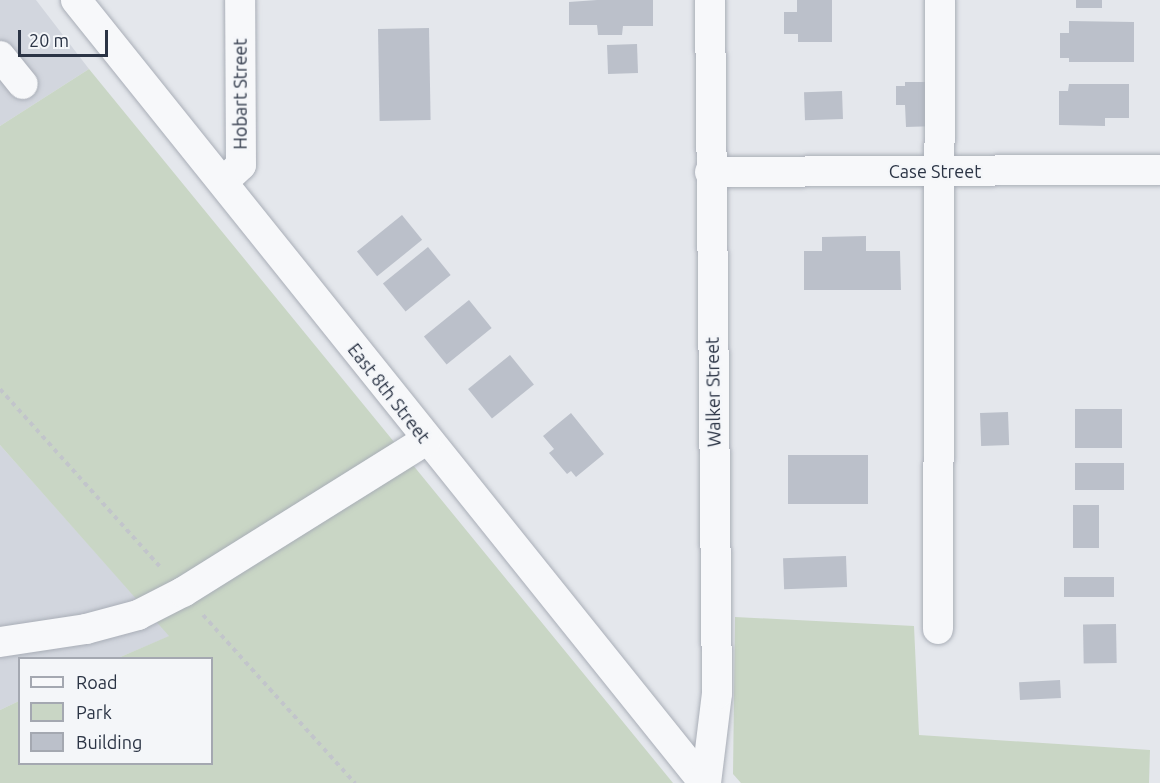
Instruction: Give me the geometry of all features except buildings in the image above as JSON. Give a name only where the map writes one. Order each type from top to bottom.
[{"type":"street","name":"East 8th Street","points":[[76,0],[224,181],[426,440],[705,783]]},
{"type":"street","name":"Hobart Street","points":[[224,181],[241,165],[240,0]]},
{"type":"street","name":"Walker Street","points":[[705,783],[717,694],[710,0]]},
{"type":"street","points":[[938,629],[940,0]]},
{"type":"street","points":[[0,56],[23,84]]},
{"type":"street","name":"Case Street","points":[[710,172],[1160,170]]},
{"type":"street","points":[[0,642],[86,629],[138,615],[183,592],[426,440]]},
{"type":"shaded area","points":[[0,0],[36,0],[89,69],[0,126]]},
{"type":"shaded area","points":[[0,445],[170,636],[120,657],[18,657],[18,701],[0,710]]},
{"type":"green space","points":[[89,69],[673,783],[0,783],[0,710],[18,701],[18,765],[213,765],[213,657],[120,657],[169,636],[0,445],[0,126]]},
{"type":"green space","points":[[735,617],[914,626],[919,735],[1150,750],[1149,783],[741,783],[733,774]]}]
